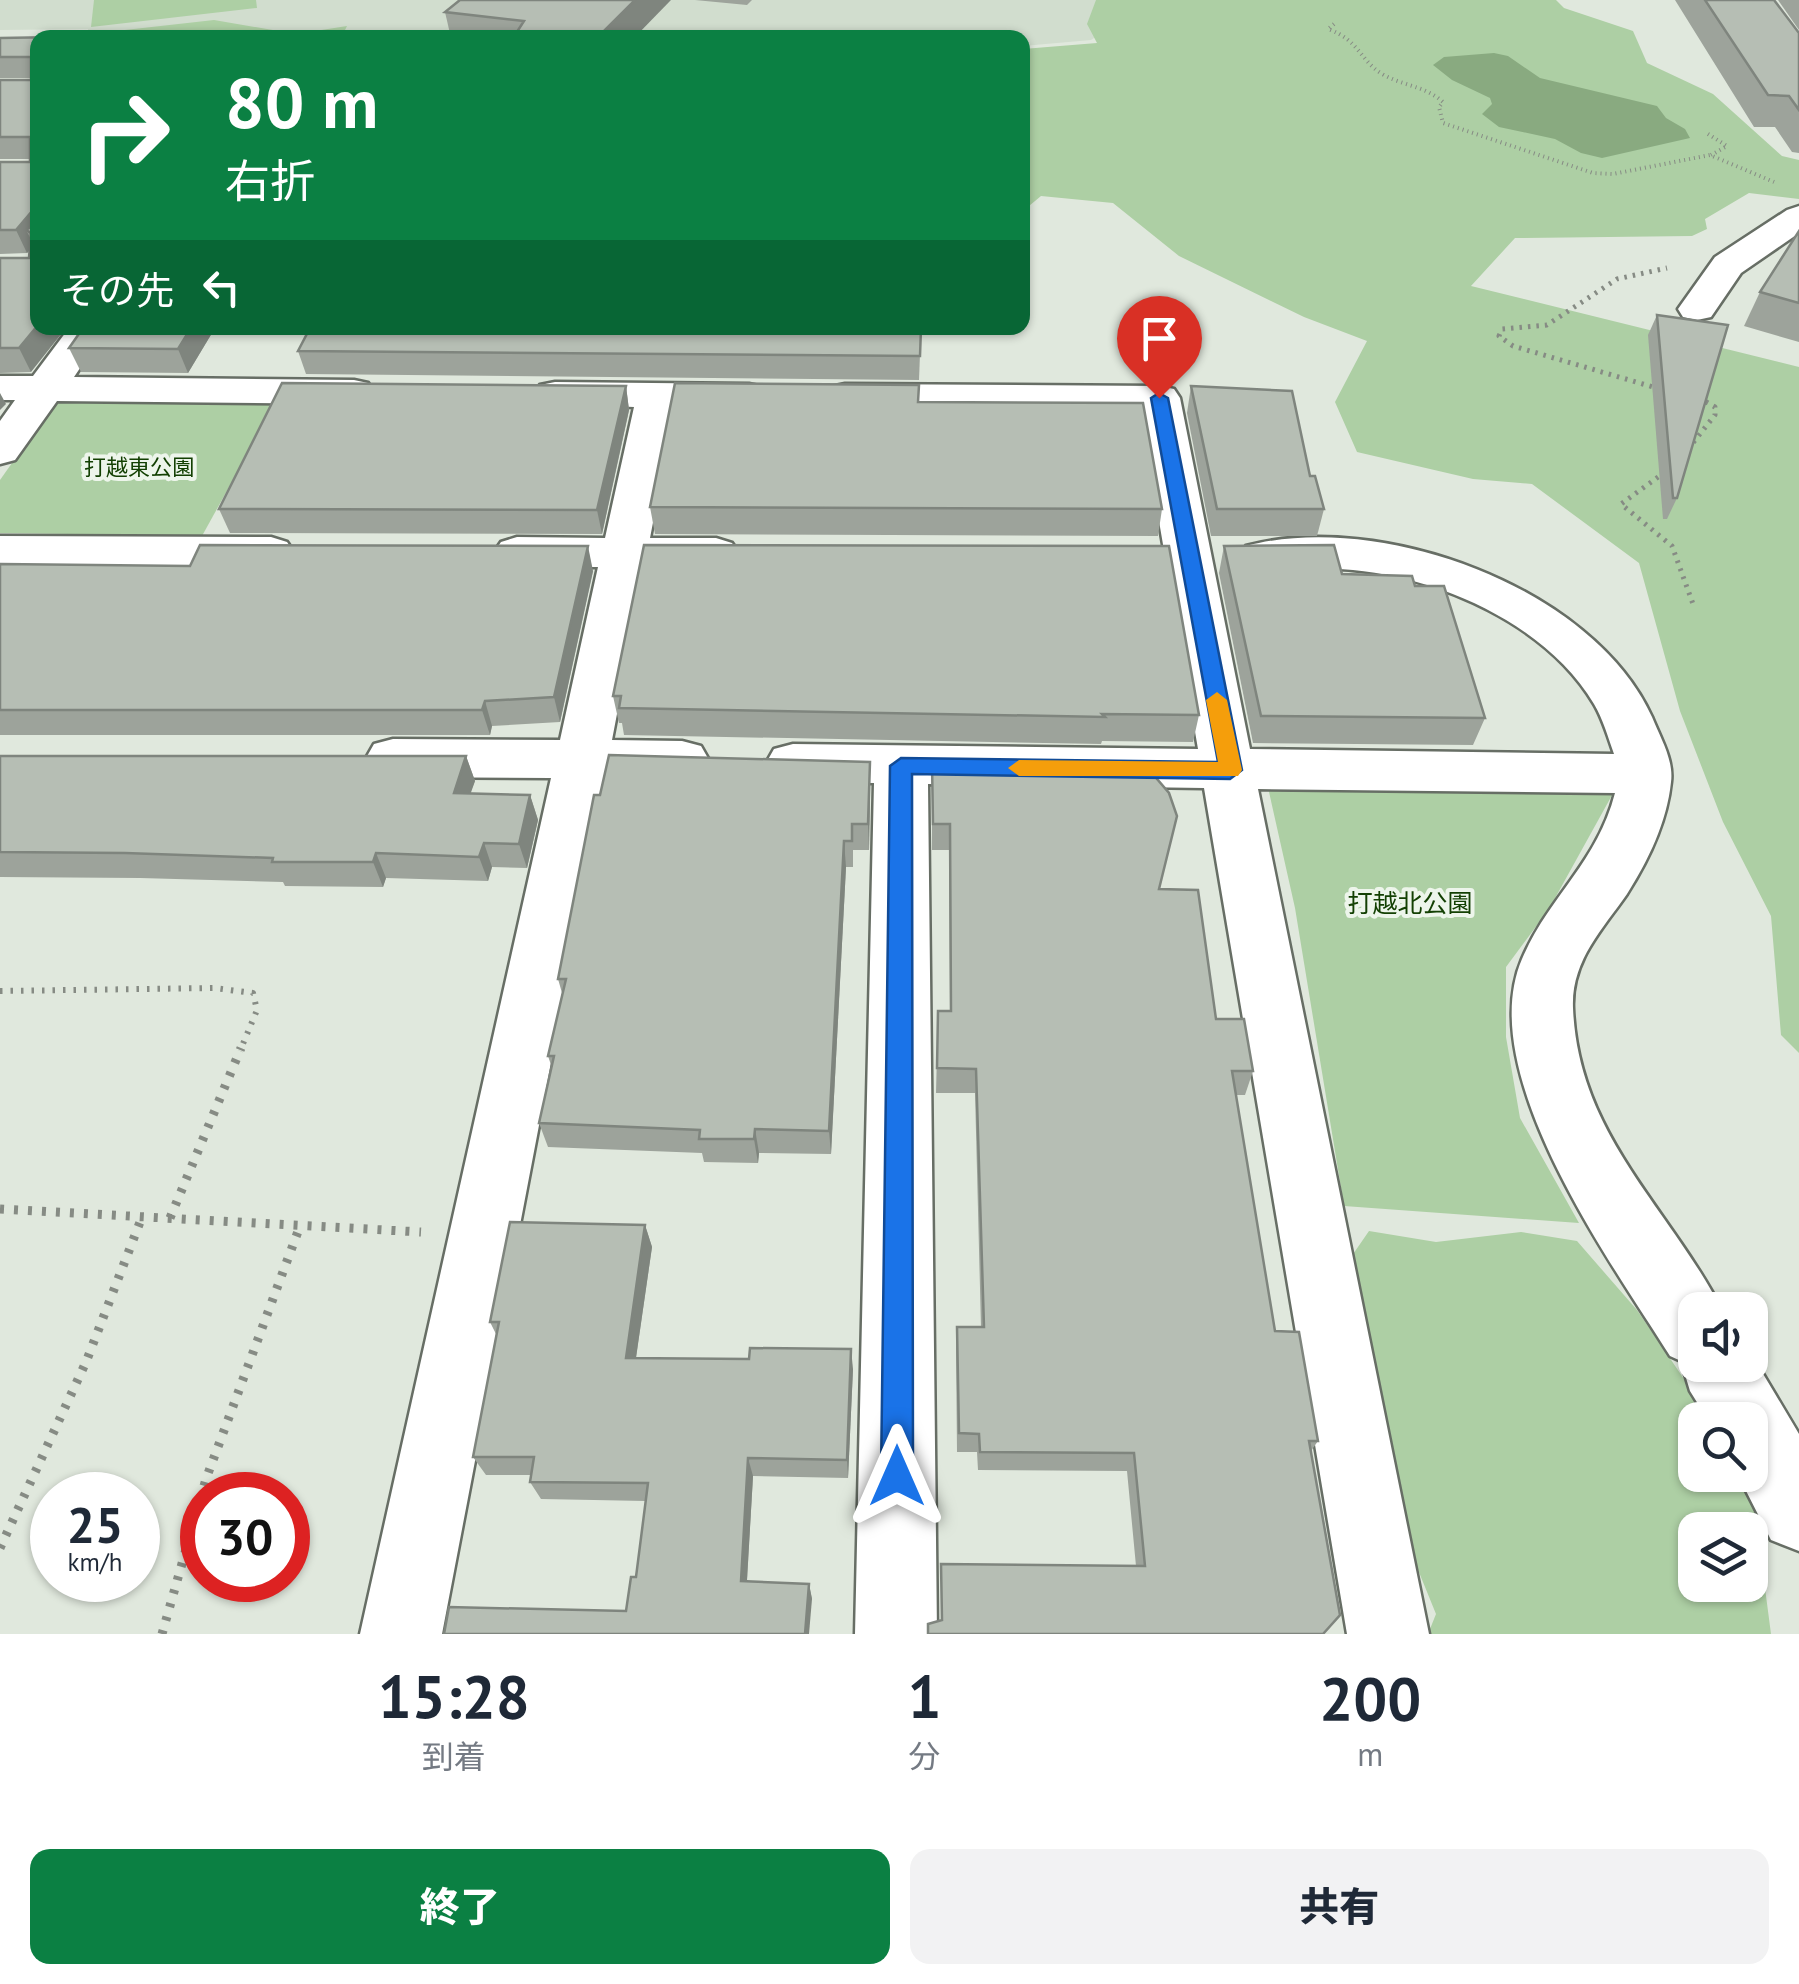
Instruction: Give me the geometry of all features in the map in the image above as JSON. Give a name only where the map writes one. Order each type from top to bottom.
[{"type":"street","points":[[1697,309],[1728,265],[1791,202]]},
{"type":"street","points":[[0,451],[83,335]]},
{"type":"street","points":[[0,388],[400,392]]},
{"type":"street","points":[[519,394],[1159,398],[1169,556],[1230,770],[1388,1634]]},
{"type":"street","points":[[401,1634],[657,395]]},
{"type":"street","points":[[0,551],[312,552]]},
{"type":"street","points":[[468,552],[761,553]]},
{"type":"street","points":[[1169,556],[1354,556],[1453,578],[1540,618],[1590,658],[1626,706],[1646,774],[1629,838],[1554,951],[1541,1003],[1551,1077],[1586,1158],[1678,1305]]},
{"type":"street","points":[[348,758],[1646,774]]},
{"type":"street","points":[[896,1634],[901,766]]},
{"type":"street","points":[[1768,1454],[1799,1512]]},
{"type":"path","points":[[1334,24],[1328,30],[1359,44],[1378,74],[1436,94],[1443,102],[1443,124],[1593,173],[1612,174],[1710,155],[1727,146],[1708,134]]},
{"type":"path","points":[[1710,155],[1791,202]]},
{"type":"path","points":[[1675,392],[1513,346],[1500,336],[1502,329],[1547,326],[1617,278],[1679,267],[1728,265]]},
{"type":"path","points":[[1678,460],[1715,415],[1715,406],[1688,396]]},
{"type":"path","points":[[1666,471],[1622,504],[1672,546],[1693,604]]},
{"type":"path","points":[[0,991],[196,988],[254,993],[256,1010],[170,1218]]},
{"type":"path","points":[[0,1209],[482,1236]]},
{"type":"path","points":[[0,1548],[86,1362],[142,1217]]},
{"type":"path","points":[[162,1634],[191,1524],[300,1226]]},
{"type":"shaded area","points":[[0,0],[1151,0],[1091,40],[1030,45],[1030,30],[0,30]]},
{"type":"shaded area","points":[[1494,53],[1508,56],[1540,78],[1657,106],[1690,138],[1602,158],[1581,153],[1555,139],[1499,127],[1482,114],[1492,104],[1490,98],[1452,80],[1433,65],[1444,57]]},
{"type":"green space","points":[[94,0],[256,0],[257,8],[91,27]]},
{"type":"green space","points":[[1096,0],[1556,0],[1564,8],[1633,31],[1647,63],[1713,94],[1782,156],[1799,160],[1799,199],[1749,193],[1705,219],[1707,229],[1692,236],[1515,238],[1471,286],[1799,367],[1799,1053],[1781,1035],[1771,916],[1723,822],[1680,711],[1639,563],[1532,484],[1473,479],[1357,452],[1335,402],[1367,341],[1304,317],[1179,256],[1113,203],[1041,196],[1030,205],[1030,48],[1097,43],[1087,24]]},
{"type":"green space","points":[[214,20],[273,30],[125,30]]},
{"type":"green space","name":"打越東公園","points":[[70,399],[277,400],[202,536],[0,533],[0,480],[53,405]]},
{"type":"green space","name":"打越北公園","points":[[1267,783],[1616,788],[1549,909],[1506,967],[1506,1037],[1520,1118],[1579,1223],[1344,1206],[1295,908]]},
{"type":"green space","points":[[1369,1231],[1436,1242],[1521,1232],[1577,1241],[1637,1310],[1678,1370],[1678,1382],[1686,1382],[1700,1402],[1678,1402],[1678,1492],[1751,1492],[1753,1496],[1755,1512],[1678,1512],[1678,1602],[1767,1602],[1771,1634],[1428,1634],[1436,1614],[1401,1528],[1380,1385],[1349,1260]]},
{"type":"building","points":[[460,0],[635,0],[605,30],[518,30],[524,21],[445,12]]},
{"type":"building","points":[[1705,0],[1774,0],[1799,33],[1799,110],[1789,96],[1768,95]]},
{"type":"building","points":[[0,38],[30,38],[30,57],[0,57]]},
{"type":"building","points":[[0,80],[30,80],[30,137],[0,137]]},
{"type":"building","points":[[0,162],[30,162],[30,213],[16,230],[0,230]]},
{"type":"building","points":[[1799,231],[1799,303],[1760,292]]},
{"type":"building","points":[[30,246],[30,335],[19,348],[0,348],[0,258],[29,258]]},
{"type":"building","points":[[1657,315],[1728,325],[1677,498],[1673,498]]},
{"type":"building","points":[[78,335],[187,335],[178,349],[69,348]]},
{"type":"building","points":[[306,335],[921,335],[920,356],[298,351]]},
{"type":"building","points":[[282,383],[626,386],[597,510],[219,509]]},
{"type":"building","points":[[675,383],[919,385],[918,402],[1143,403],[1162,509],[650,507]]},
{"type":"building","points":[[1191,386],[1292,391],[1310,476],[1315,476],[1324,509],[1217,509]]},
{"type":"building","points":[[200,545],[588,546],[554,697],[485,701],[482,710],[0,710],[0,564],[190,566]]},
{"type":"building","points":[[644,545],[1169,546],[1199,715],[1102,714],[1105,717],[619,708],[621,696],[613,696]]},
{"type":"building","points":[[1334,545],[1342,574],[1412,576],[1415,586],[1444,586],[1485,718],[1261,716],[1224,546]]},
{"type":"building","points":[[609,755],[870,762],[868,824],[852,824],[852,841],[844,841],[829,1131],[755,1129],[754,1139],[699,1139],[700,1130],[539,1123],[554,1056],[548,1056],[566,979],[558,979],[594,795],[600,795]]},
{"type":"building","points":[[0,756],[466,756],[454,793],[530,795],[519,844],[484,843],[479,857],[376,853],[373,862],[272,862],[273,858],[0,852]]},
{"type":"building","points":[[932,763],[1145,765],[1169,793],[1177,816],[1159,889],[1198,890],[1216,1019],[1244,1019],[1253,1071],[1232,1071],[1275,1331],[1299,1332],[1318,1441],[1309,1441],[1340,1615],[1323,1634],[928,1634],[928,1624],[942,1620],[941,1564],[1145,1566],[1134,1453],[980,1452],[979,1434],[959,1433],[957,1327],[984,1327],[976,1069],[937,1068],[938,1011],[951,1011],[950,824],[933,824]]},
{"type":"building","points":[[510,1222],[645,1225],[626,1358],[749,1359],[750,1348],[851,1349],[847,1460],[748,1458],[741,1581],[809,1584],[805,1634],[444,1634],[449,1607],[626,1611],[631,1577],[636,1577],[648,1483],[530,1482],[534,1457],[473,1457],[499,1322],[490,1322]]},
{"type":"slow traffic","points":[[1019,768],[1230,770],[1217,700]]},
{"type":"route","points":[[897,1476],[901,766],[1230,770],[1159,398]]}]
